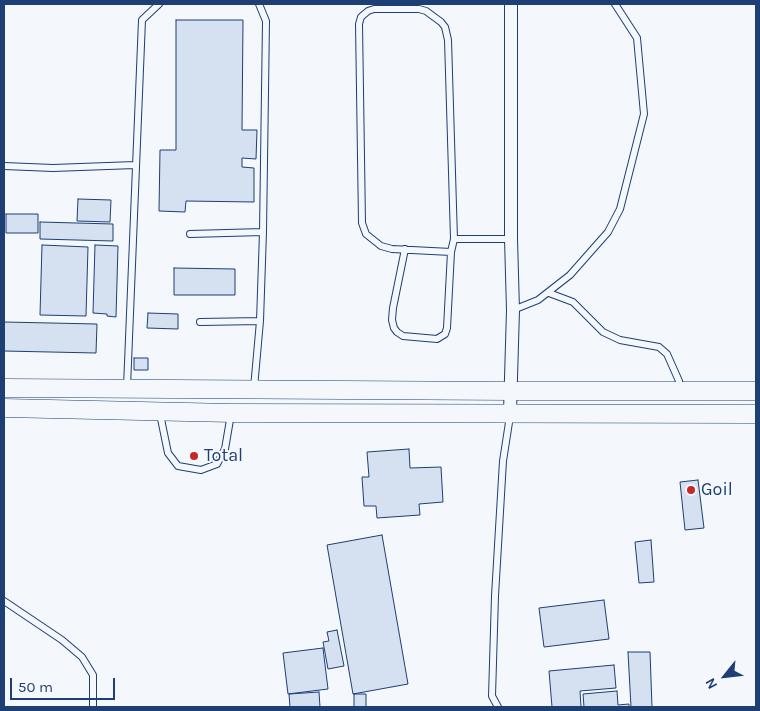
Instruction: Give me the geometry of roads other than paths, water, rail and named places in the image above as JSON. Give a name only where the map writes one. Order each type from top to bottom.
[{"type":"main road","points":[[4,388],[511,392],[756,391]]},
{"type":"main road","points":[[4,408],[232,412],[756,414]]},
{"type":"street","points":[[510,412],[513,310],[511,239],[511,4]]},
{"type":"lane","points":[[127,388],[142,20],[159,4]]},
{"type":"lane","points":[[254,390],[260,321],[263,232],[266,21],[259,4]]},
{"type":"lane","points":[[513,310],[538,300],[570,275],[608,232],[620,209],[644,114],[637,38],[615,4]]},
{"type":"lane","points":[[405,250],[393,308],[392,320],[394,328],[403,336],[437,338],[445,334],[447,328],[451,252],[454,239],[448,40],[444,27],[435,16],[419,8],[374,8],[362,17],[359,24],[362,223],[366,234],[381,246],[405,250],[451,252]]},
{"type":"lane","points":[[4,166],[53,168],[135,165]]},
{"type":"lane","points":[[190,234],[263,232]]},
{"type":"lane","points":[[454,239],[511,239]]},
{"type":"lane","points":[[549,293],[573,302],[603,332],[620,340],[659,347],[667,354],[679,381],[680,391]]},
{"type":"lane","points":[[200,322],[260,321]]},
{"type":"lane","points":[[159,410],[168,453],[178,466],[201,470],[217,464],[225,449],[232,412]]},
{"type":"lane","points":[[498,707],[492,696],[495,596],[503,461],[510,412]]},
{"type":"lane","points":[[4,601],[62,640],[82,657],[93,675],[93,707]]},
{"type":"place","name":"Total","points":[[194,456]]},
{"type":"place","name":"Goil","points":[[691,490]]}]
